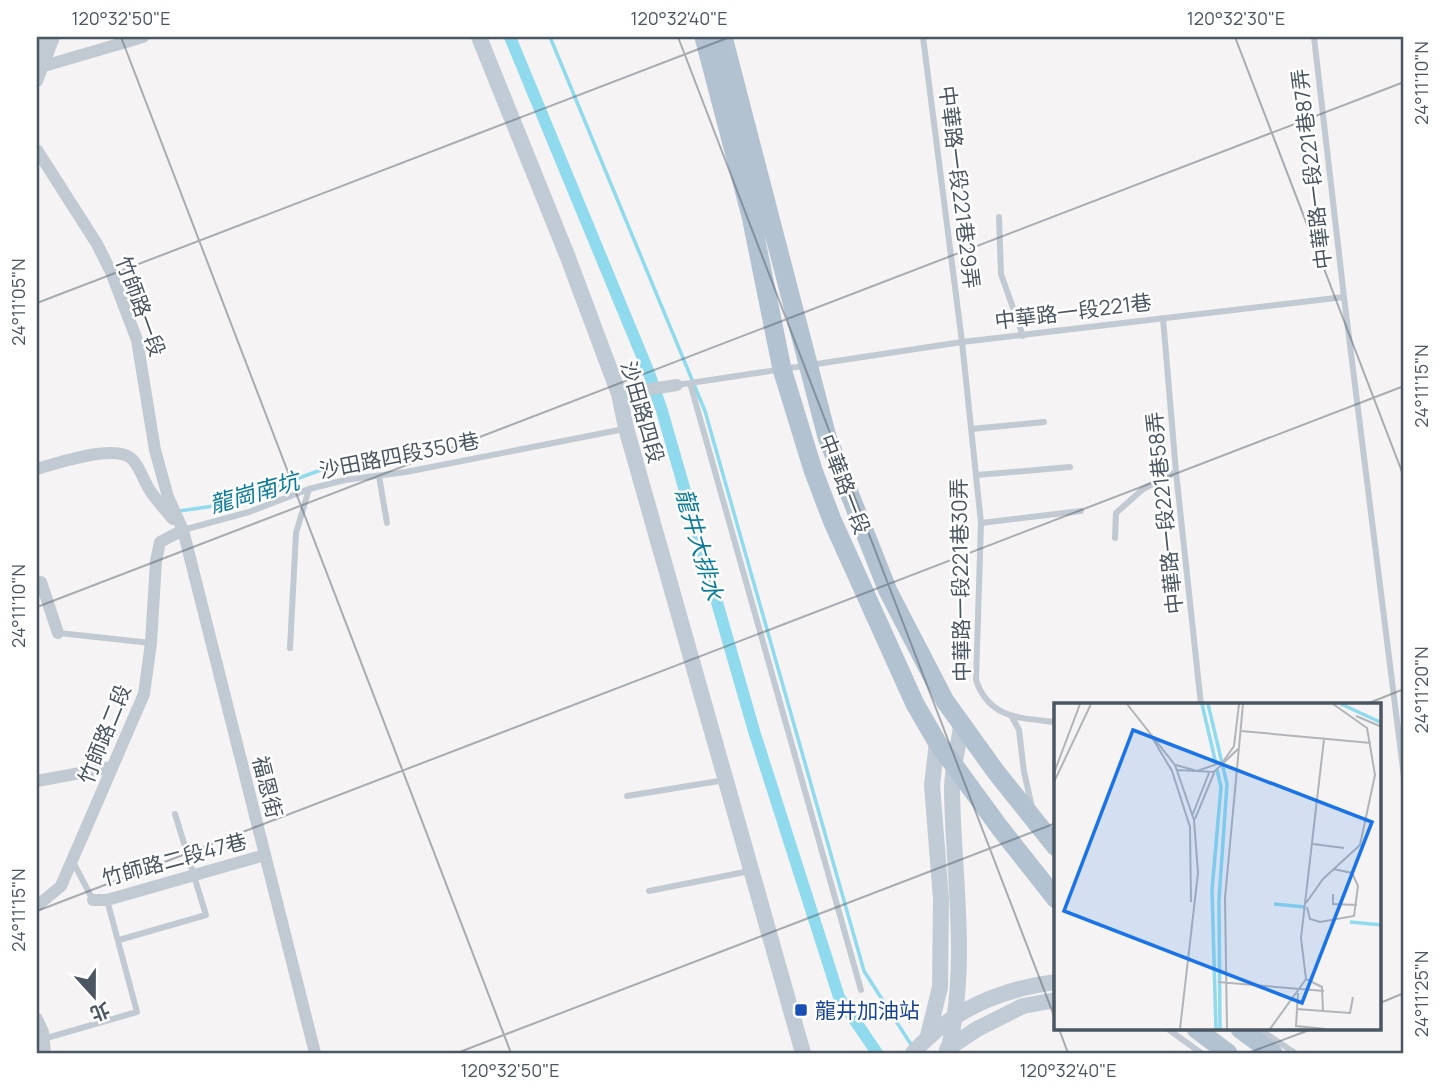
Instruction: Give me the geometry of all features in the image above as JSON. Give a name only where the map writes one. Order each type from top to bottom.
[{"type":"main road","name":"中華路一段","points":[[704,37],[751,216],[782,369],[813,470],[832,520],[909,691],[937,742],[1054,895]]},
{"type":"main road","name":"中華路一段","points":[[723,37],[827,437],[888,591],[945,701],[1054,846]]},
{"type":"main road","points":[[1197,1030],[1228,1053]]},
{"type":"main road","points":[[1241,1030],[1273,1053]]},
{"type":"street","points":[[41,67],[42,37]]},
{"type":"street","points":[[37,81],[54,37]]},
{"type":"street","points":[[41,67],[143,37]]},
{"type":"street","name":"沙田路四段","points":[[479,37],[567,255],[619,394],[626,428],[803,1053]]},
{"type":"street","name":"竹師路一段","points":[[37,150],[97,244],[138,340],[155,450],[168,498],[183,530]]},
{"type":"street","points":[[619,394],[684,384]]},
{"type":"street","points":[[37,469],[72,458],[121,453],[131,457],[156,500],[183,530]]},
{"type":"street","name":"竹師路二段","points":[[37,906],[61,886],[144,694],[160,542],[183,530]]},
{"type":"street","name":"福恩街","points":[[183,530],[315,1053]]},
{"type":"street","points":[[37,583],[41,582],[58,634]]},
{"type":"street","points":[[946,1050],[957,1014],[960,918],[952,786],[961,725]]},
{"type":"street","points":[[928,1036],[940,987],[941,899],[932,785],[937,742]]},
{"type":"street","points":[[37,781],[112,766]]},
{"type":"street","name":"竹師路二段47巷","points":[[93,900],[107,900],[265,855]]},
{"type":"street","points":[[913,1053],[928,1036],[957,1014],[983,1001],[1027,986],[1054,982]]},
{"type":"street","points":[[946,1050],[977,1029],[1023,1006],[1054,1000]]},
{"type":"street","points":[[37,1019],[45,1053]]},
{"type":"lane","name":"中華路一段221巷29弄","points":[[923,37],[962,342]]},
{"type":"lane","name":"中華路一段221巷87弄","points":[[1314,37],[1404,777]]},
{"type":"lane","points":[[999,217],[1001,274],[1023,336]]},
{"type":"lane","name":"中華路一段221巷","points":[[684,384],[962,342],[1344,296]]},
{"type":"lane","name":"中華路一段221巷58弄","points":[[1163,318],[1176,472],[1201,703]]},
{"type":"lane","name":"中華路一段221巷30弄","points":[[962,342],[981,523],[976,680],[986,701],[1012,717]]},
{"type":"lane","points":[[684,384],[861,990]]},
{"type":"lane","points":[[971,429],[1044,422]]},
{"type":"lane","name":"沙田路四段350巷","points":[[183,530],[249,512],[309,489],[345,480],[407,472],[626,428]]},
{"type":"lane","points":[[977,475],[1070,467]]},
{"type":"lane","points":[[1115,538],[1116,513],[1143,489],[1176,472]]},
{"type":"lane","points":[[379,475],[387,523]]},
{"type":"lane","points":[[290,648],[296,533],[309,489]]},
{"type":"lane","points":[[981,523],[1081,512]]},
{"type":"lane","points":[[58,634],[151,643]]},
{"type":"lane","points":[[1012,717],[1054,722]]},
{"type":"lane","points":[[1012,717],[1019,730],[1024,772],[1035,822]]},
{"type":"lane","points":[[626,796],[725,780]]},
{"type":"lane","points":[[119,940],[206,915],[176,814]]},
{"type":"lane","points":[[72,860],[93,900]]},
{"type":"lane","points":[[649,891],[751,871]]},
{"type":"lane","points":[[43,1039],[137,1012],[107,900]]},
{"type":"lane","points":[[1169,1030],[1200,1053]]},
{"type":"lane","points":[[1260,1030],[1295,1053]]},
{"type":"waterway","name":"龍井大排水","points":[[510,37],[649,373],[754,731],[839,997],[877,1053]]},
{"type":"waterway","points":[[550,37],[705,411],[864,971],[912,1046]]},
{"type":"waterway","name":"龍崗南坑","points":[[179,511],[228,504],[318,471],[350,463]]},
{"type":"place","name":"龍井加油站","points":[[801,1010]]}]
